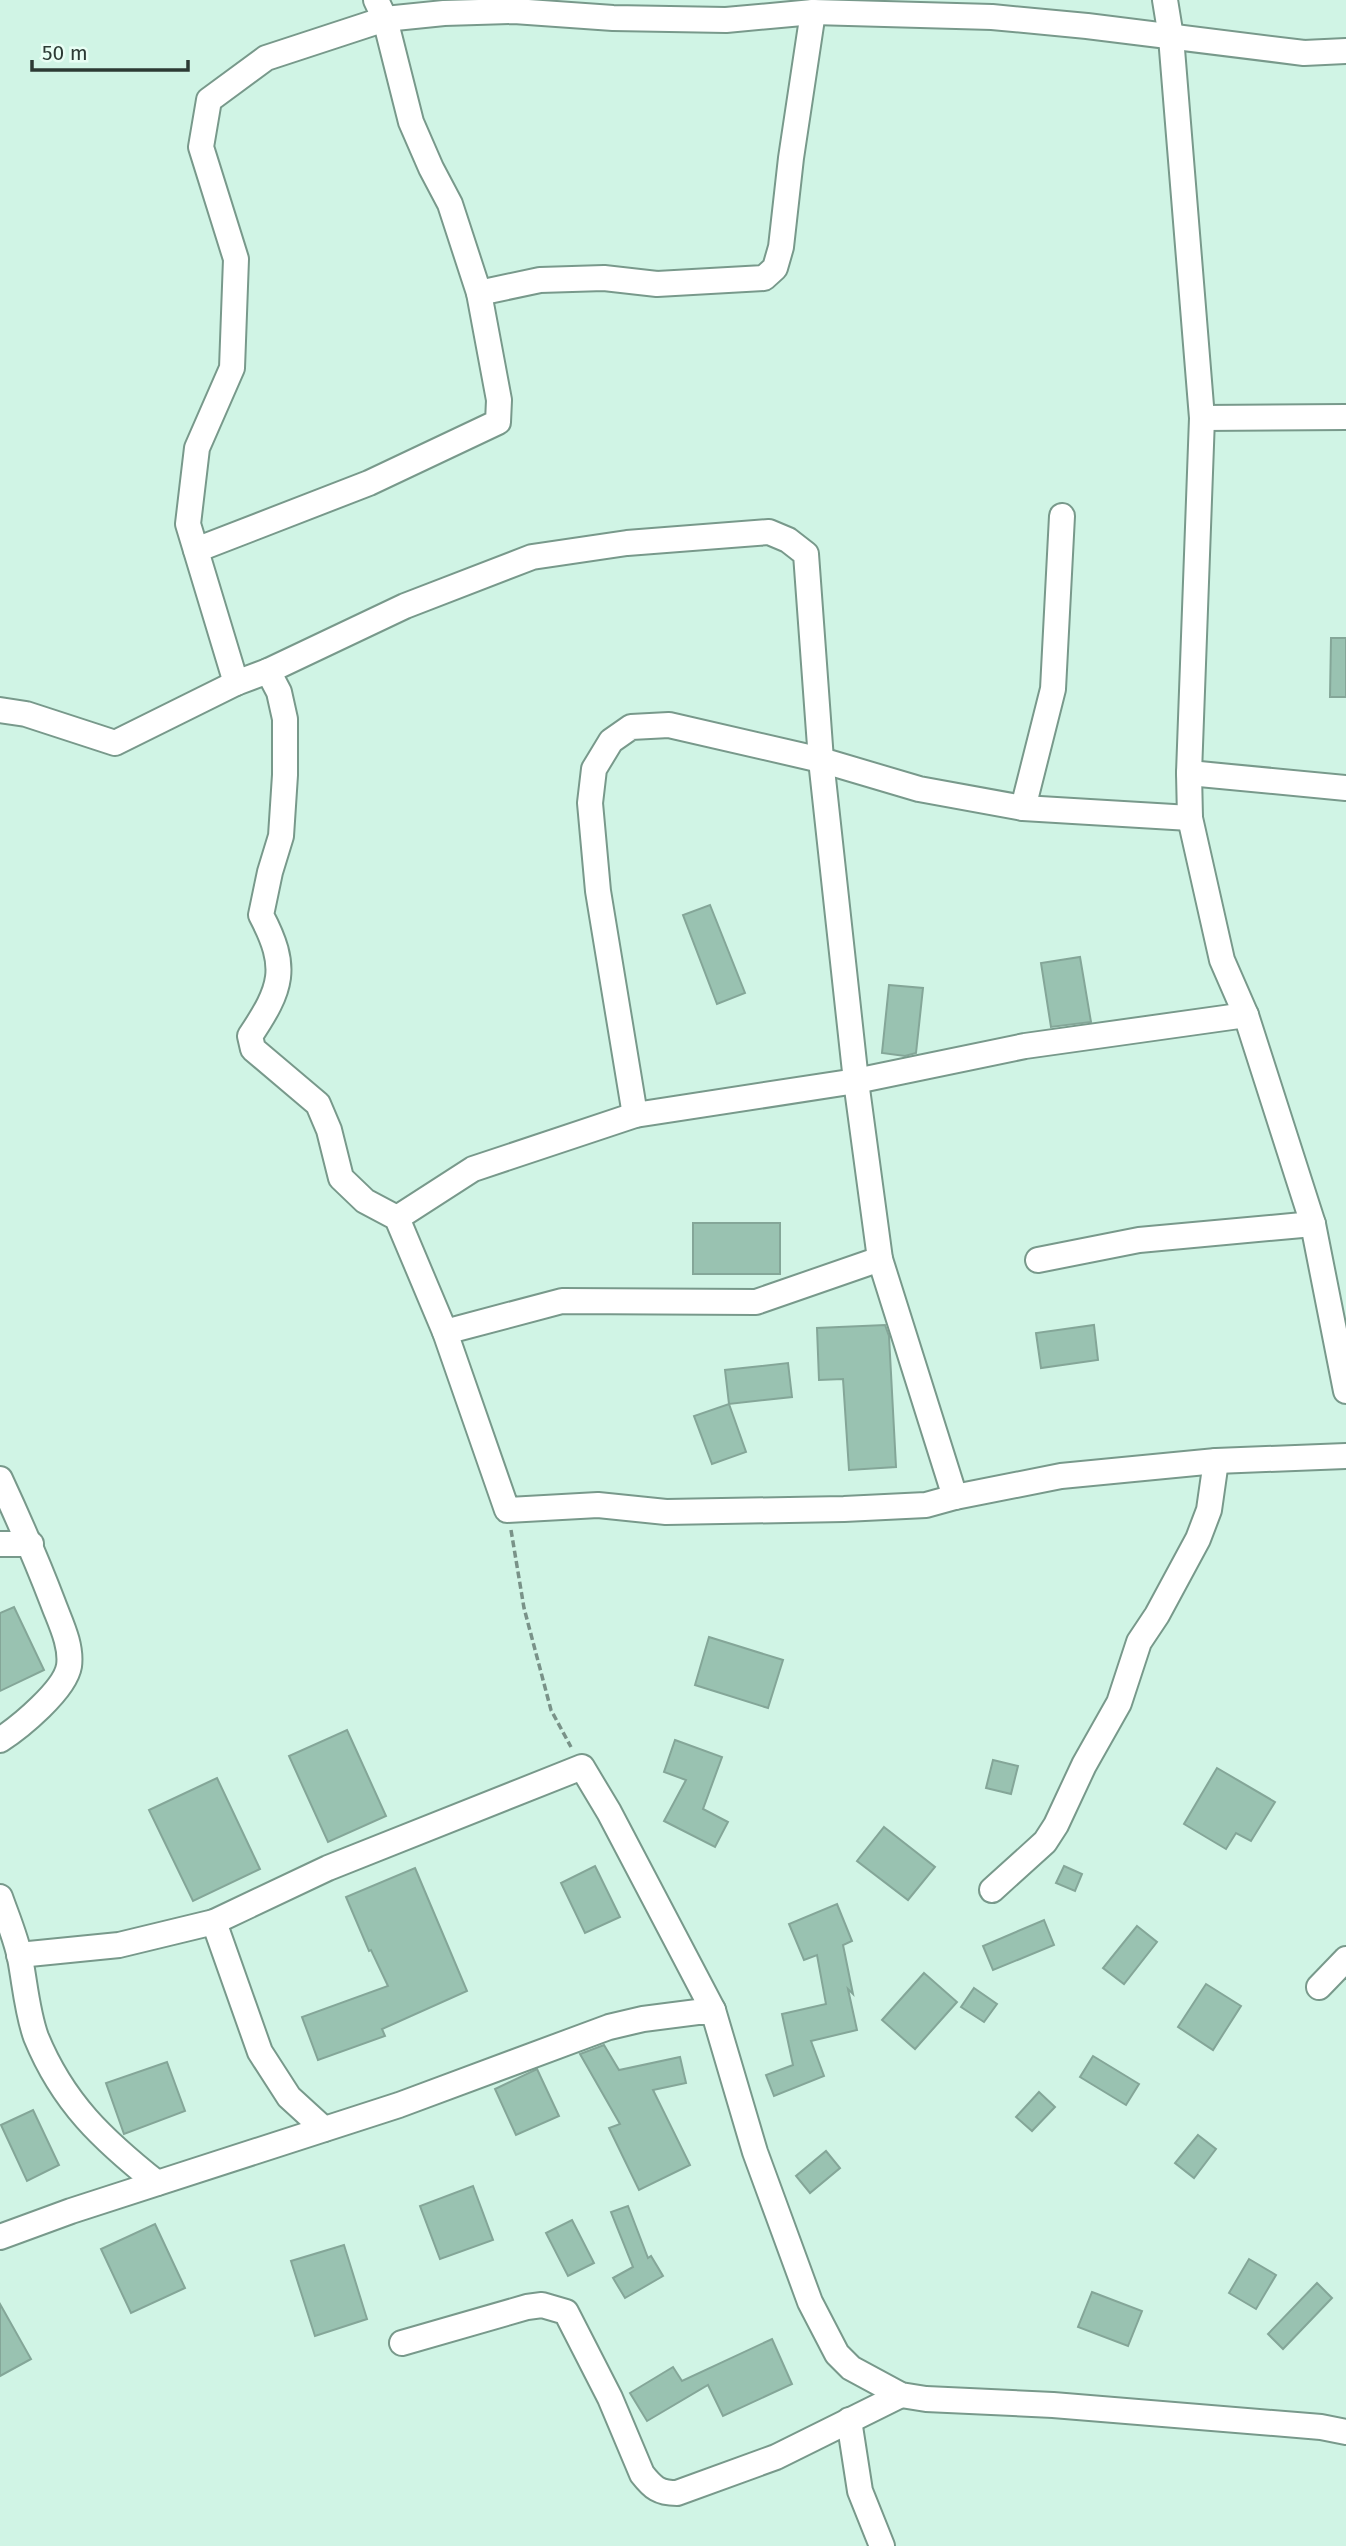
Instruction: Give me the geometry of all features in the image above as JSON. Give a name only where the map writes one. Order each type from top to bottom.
[{"type":"street","points":[[1165,0],[1171,37],[1202,418],[1189,773],[1190,818],[1222,960],[1246,1015],[1313,1223],[1346,1391]]},
{"type":"street","points":[[236,683],[188,524],[197,447],[232,368],[236,272],[236,259],[201,147],[209,100],[266,58],[380,9],[444,13],[514,11],[614,18],[724,10],[992,17],[1304,53],[1346,51]]},
{"type":"street","points":[[196,550],[369,484],[498,422],[499,400],[479,293],[450,204],[411,122],[380,9]]},
{"type":"street","points":[[479,293],[540,280],[604,278],[657,284],[764,278],[775,268],[781,247],[789,171],[813,12]]},
{"type":"street","points":[[1202,418],[1346,417]]},
{"type":"street","points":[[1023,808],[1052,689],[1062,516]]},
{"type":"street","points":[[0,710],[26,714],[114,743],[236,683],[268,671],[405,606],[532,557],[627,543],[769,532],[788,540],[806,554],[821,760],[856,1081],[880,1259],[955,1497]]},
{"type":"street","points":[[268,671],[279,692],[285,719],[285,775],[281,836],[261,915],[278,954],[279,980],[267,1010],[250,1036],[253,1049],[318,1104],[329,1130],[341,1178],[365,1201],[397,1218],[445,1332],[507,1510],[598,1505],[666,1512],[926,1505],[1061,1476],[1216,1461],[1346,1456]]},
{"type":"street","points":[[635,1115],[598,891],[590,803],[594,769],[611,741],[631,727],[669,725],[821,760],[919,789],[1023,808],[1190,818]]},
{"type":"street","points":[[1189,773],[1346,788]]},
{"type":"street","points":[[397,1218],[473,1169],[635,1115],[856,1081],[1025,1046],[1246,1015]]},
{"type":"street","points":[[1038,1260],[1139,1240],[1313,1223]]},
{"type":"street","points":[[445,1332],[562,1301],[755,1302],[880,1259]]},
{"type":"street","points":[[992,1890],[1045,1842],[1056,1825],[1084,1765],[1119,1703],[1139,1642],[1157,1615],[1198,1539],[1209,1510],[1216,1461]]},
{"type":"street","points":[[0,1479],[31,1545],[67,1642],[69,1666],[61,1682],[23,1725],[0,1740]]},
{"type":"street","points":[[0,1545],[31,1545]]},
{"type":"street","points":[[19,1955],[119,1945],[214,1922],[328,1868],[582,1767],[609,1812],[713,2010],[755,2152],[810,2302],[837,2354],[851,2368],[901,2395],[1294,2425],[1346,2432]]},
{"type":"street","points":[[0,1897],[19,1955],[36,2034],[69,2098],[93,2128],[157,2183]]},
{"type":"street","points":[[214,1922],[260,2052],[289,2096],[324,2129]]},
{"type":"street","points":[[1319,1987],[1346,1959]]},
{"type":"street","points":[[0,2238],[71,2211],[399,2105],[609,2027],[643,2019],[713,2010]]},
{"type":"street","points":[[402,2343],[527,2307],[542,2305],[566,2312],[610,2398],[642,2474],[660,2493],[677,2493],[776,2457],[901,2395]]},
{"type":"street","points":[[849,2420],[860,2491],[883,2546]]},
{"type":"path","points":[[507,1510],[524,1608],[551,1710],[582,1767]]},
{"type":"building","points":[[1331,638],[1346,638],[1346,697],[1330,697]]},
{"type":"building","points":[[710,905],[745,993],[717,1004],[683,915]]},
{"type":"building","points":[[1080,957],[1091,1022],[1051,1027],[1041,963]]},
{"type":"building","points":[[889,985],[923,988],[916,1053],[905,1056],[882,1053]]},
{"type":"building","points":[[693,1223],[780,1223],[780,1274],[693,1274]]},
{"type":"building","points":[[885,1325],[889,1336],[896,1467],[849,1470],[843,1379],[819,1380],[817,1328]]},
{"type":"building","points":[[1094,1325],[1098,1360],[1041,1368],[1036,1333]]},
{"type":"building","points":[[788,1363],[792,1397],[729,1404],[725,1370]]},
{"type":"building","points":[[729,1404],[746,1452],[712,1464],[694,1416]]},
{"type":"building","points":[[14,1607],[44,1670],[0,1691],[0,1613]]},
{"type":"building","points":[[709,1637],[783,1660],[768,1708],[695,1685]]},
{"type":"building","points":[[347,1730],[386,1816],[328,1842],[289,1756]]},
{"type":"building","points":[[675,1740],[722,1757],[703,1809],[728,1822],[715,1847],[664,1821],[686,1780],[664,1772]]},
{"type":"building","points":[[993,1760],[1018,1766],[1011,1794],[986,1788]]},
{"type":"building","points":[[1217,1768],[1275,1802],[1251,1841],[1236,1833],[1226,1849],[1184,1824]]},
{"type":"building","points":[[217,1778],[260,1869],[193,1901],[149,1810]]},
{"type":"building","points":[[884,1827],[935,1867],[908,1900],[857,1861]]},
{"type":"building","points":[[595,1866],[620,1917],[585,1933],[561,1883]]},
{"type":"building","points":[[1064,1866],[1082,1874],[1075,1891],[1056,1883]]},
{"type":"building","points":[[415,1868],[467,1991],[382,2029],[385,2036],[318,2060],[302,2017],[388,1986],[371,1950],[369,1951],[346,1897]]},
{"type":"building","points":[[837,1904],[852,1941],[843,1945],[853,1994],[848,1989],[857,2030],[811,2041],[824,2076],[774,2096],[766,2075],[793,2065],[782,2014],[826,2004],[817,1955],[804,1960],[789,1924]]},
{"type":"building","points":[[1044,1920],[1054,1945],[993,1970],[983,1946]]},
{"type":"building","points":[[1137,1926],[1157,1942],[1124,1984],[1103,1968]]},
{"type":"building","points":[[924,1973],[957,2002],[915,2049],[882,2020]]},
{"type":"building","points":[[1206,1984],[1241,2006],[1213,2050],[1178,2027]]},
{"type":"building","points":[[974,1988],[997,2004],[984,2022],[961,2007]]},
{"type":"building","points":[[604,2045],[619,2070],[680,2057],[686,2083],[653,2090],[690,2165],[639,2190],[609,2128],[620,2124],[580,2054]]},
{"type":"building","points":[[1093,2056],[1139,2084],[1126,2105],[1080,2077]]},
{"type":"building","points":[[167,2062],[185,2111],[124,2134],[106,2083]]},
{"type":"building","points":[[537,2069],[559,2116],[516,2135],[495,2089]]},
{"type":"building","points":[[1039,2092],[1055,2107],[1032,2131],[1016,2117]]},
{"type":"building","points":[[33,2110],[59,2165],[27,2181],[1,2125]]},
{"type":"building","points":[[1198,2135],[1216,2149],[1194,2178],[1175,2163]]},
{"type":"building","points":[[826,2151],[840,2168],[810,2193],[796,2176]]},
{"type":"building","points":[[473,2186],[493,2240],[440,2259],[420,2206]]},
{"type":"building","points":[[628,2206],[648,2258],[651,2256],[663,2276],[625,2298],[613,2278],[633,2267],[611,2212]]},
{"type":"building","points":[[572,2220],[594,2263],[568,2276],[546,2233]]},
{"type":"building","points":[[155,2224],[185,2288],[131,2313],[101,2249]]},
{"type":"building","points":[[344,2245],[367,2319],[315,2336],[291,2261]]},
{"type":"building","points":[[1249,2259],[1276,2275],[1256,2309],[1229,2293]]},
{"type":"building","points":[[1317,2283],[1332,2298],[1283,2349],[1268,2334]]},
{"type":"building","points":[[1092,2292],[1142,2311],[1128,2346],[1078,2327]]},
{"type":"building","points":[[0,2304],[31,2359],[0,2376]]},
{"type":"building","points":[[772,2339],[792,2384],[723,2416],[708,2385],[647,2421],[630,2393],[673,2367],[682,2381]]}]
